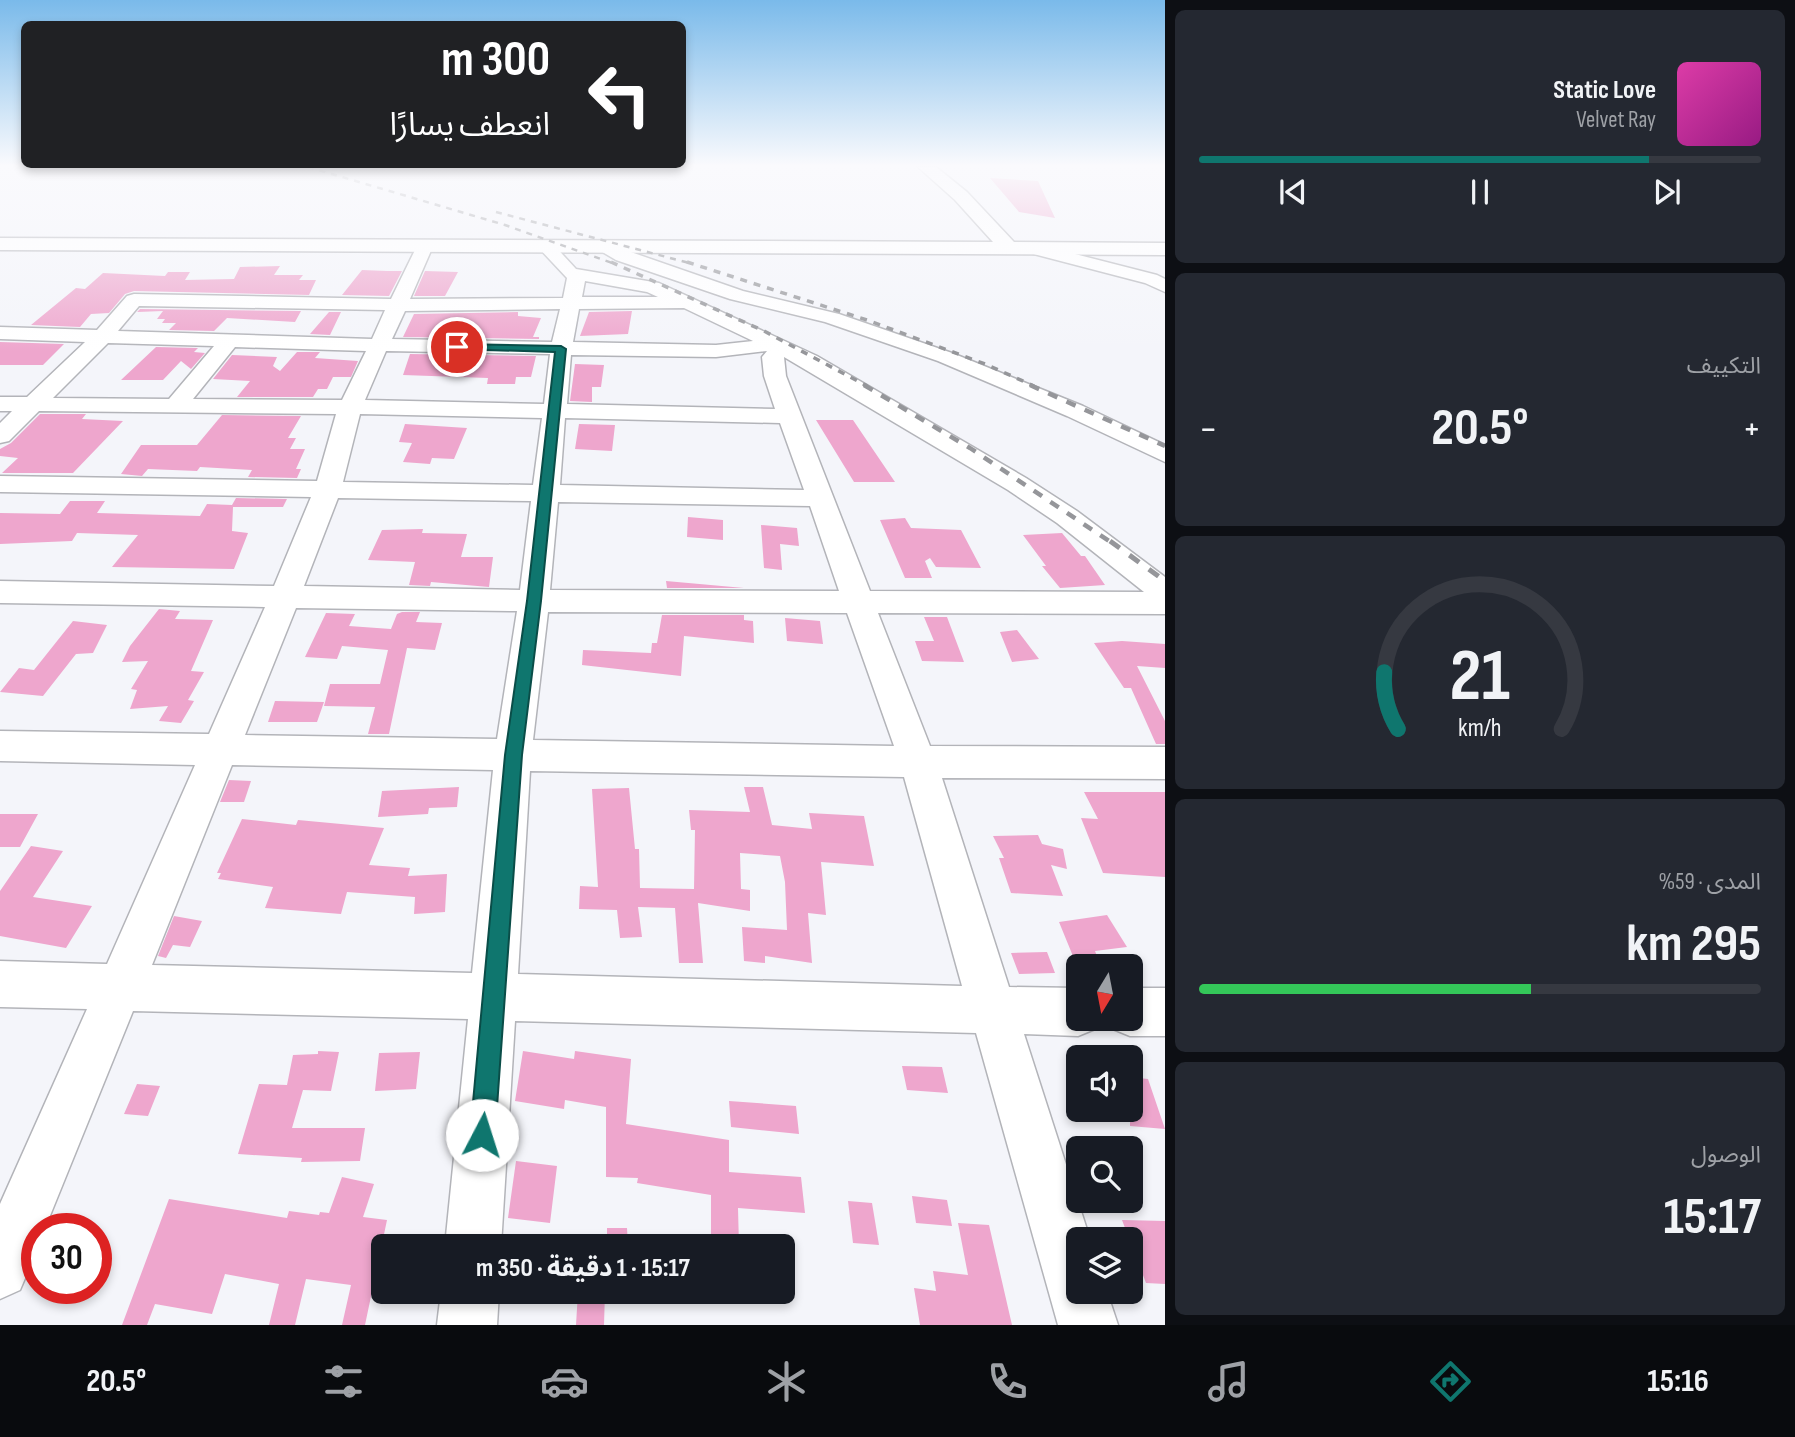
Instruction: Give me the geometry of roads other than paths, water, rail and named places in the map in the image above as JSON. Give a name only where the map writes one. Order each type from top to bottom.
[{"type":"highway","points":[[930,248],[980,236],[984,229]]},
{"type":"highway","points":[[991,229],[1008,247]]},
{"type":"highway","points":[[1004,229],[1027,239],[1080,249]]},
{"type":"highway","points":[[2,245],[1165,249]]},
{"type":"street","points":[[0,1270],[285,597],[328,489],[350,407],[425,246]]},
{"type":"street","points":[[474,1234],[513,755],[534,601],[561,349],[574,289],[566,271],[545,246]]},
{"type":"street","points":[[602,247],[721,290],[832,318],[945,357],[1075,411],[1165,454]]},
{"type":"street","points":[[1032,248],[1151,279],[1165,286]]},
{"type":"street","points":[[0,436],[103,336],[134,300],[398,305],[574,289],[652,287],[777,345],[1017,484],[1067,517],[1165,593]]},
{"type":"street","points":[[0,333],[561,349],[716,351],[777,345]]},
{"type":"street","points":[[175,406],[230,340]]},
{"type":"street","points":[[777,345],[773,367],[918,762],[1088,1325]]},
{"type":"street","points":[[0,404],[350,407],[790,416]]},
{"type":"street","points":[[0,484],[822,498]]},
{"type":"street","points":[[0,592],[534,601],[1165,603]]},
{"type":"street","points":[[0,746],[918,762],[1165,763]]},
{"type":"street","points":[[0,984],[1066,1012]]},
{"type":"street","points":[[1143,1012],[1165,1012]]},
{"type":"street","points":[[467,1325],[469,1304]]},
{"type":"railway","points":[[516,229],[615,264]]},
{"type":"railway","points":[[560,229],[693,264]]},
{"type":"railway","points":[[611,262],[764,331],[867,386]]},
{"type":"railway","points":[[687,262],[867,320],[985,364],[1034,386]]},
{"type":"railway","points":[[864,385],[970,448],[1112,543]]},
{"type":"railway","points":[[1030,385],[1165,446]]},
{"type":"railway","points":[[1110,541],[1165,581]]}]
